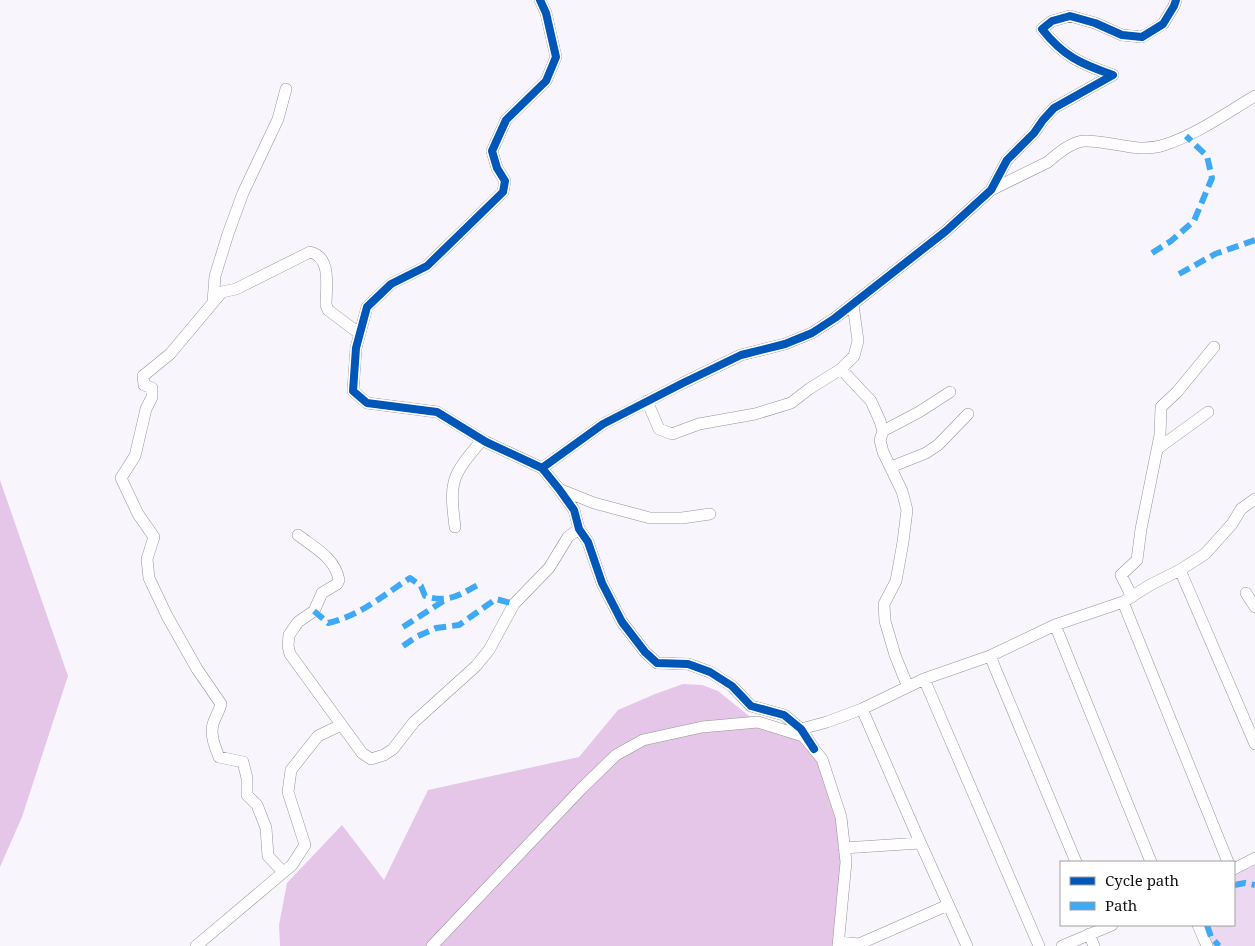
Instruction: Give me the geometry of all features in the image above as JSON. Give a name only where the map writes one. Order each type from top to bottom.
[{"type":"street","points":[[540,0],[546,13],[556,57],[546,81],[506,120],[492,151],[497,168],[505,181],[503,192],[426,266],[391,284],[366,307],[356,348],[354,391],[367,403],[437,412],[482,440],[542,468],[574,510],[579,528],[588,542],[602,583],[622,622],[645,652],[657,663],[688,664],[710,672],[732,686],[751,706],[784,715],[801,729],[814,749]]},
{"type":"street","points":[[991,190],[1007,160],[1034,133],[1054,108],[1113,75],[1091,68],[1075,59],[1055,46],[1042,29],[1052,21],[1070,16],[1095,23],[1122,35],[1142,37],[1163,24],[1176,0]]},
{"type":"street","points":[[213,302],[215,276],[228,234],[243,193],[278,119],[286,89]]},
{"type":"street","points":[[542,468],[603,424],[647,401],[741,355],[785,344],[812,333],[853,304],[946,231],[991,190],[1048,162],[1055,155],[1083,141],[1142,148],[1162,146],[1186,136],[1255,96]]},
{"type":"street","points":[[283,872],[268,856],[266,828],[257,805],[247,796],[247,778],[243,762],[219,757],[213,742],[213,724],[221,704],[197,669],[167,616],[149,578],[147,559],[154,537],[138,514],[121,478],[135,456],[146,409],[152,397],[152,388],[144,386],[143,376],[170,354],[222,292],[236,289],[310,252],[316,254],[322,260],[326,269],[326,304],[328,310],[360,334]]},
{"type":"street","points":[[647,401],[658,429],[672,434],[699,424],[755,414],[791,403],[809,388],[841,368],[854,356],[858,341],[853,304]]},
{"type":"street","points":[[1214,347],[1177,392],[1160,407],[1160,435],[1137,560],[1121,575],[1127,599],[1228,861]]},
{"type":"street","points":[[841,368],[871,401],[880,420],[883,431],[880,440],[883,452],[902,491],[907,510],[896,581],[884,604],[885,621],[908,687]]},
{"type":"street","points":[[883,431],[919,412],[950,392]]},
{"type":"street","points":[[1157,449],[1208,412]]},
{"type":"street","points":[[891,466],[938,445],[968,414]]},
{"type":"street","points":[[455,527],[452,502],[454,482],[458,470],[482,440]]},
{"type":"street","points":[[559,489],[594,503],[650,518],[682,518],[710,514]]},
{"type":"street","points":[[801,729],[862,709],[924,679],[990,656],[1055,625],[1127,599],[1205,554],[1232,524],[1242,509],[1255,500]]},
{"type":"street","points":[[298,535],[331,560],[339,580],[322,593],[314,611],[298,622],[289,635],[288,646],[290,654],[362,753],[371,759],[384,755],[393,749],[414,722],[476,666],[485,656],[514,604],[548,568],[568,537],[579,528]]},
{"type":"street","points":[[1180,570],[1255,743]]},
{"type":"street","points":[[1246,593],[1255,607]]},
{"type":"street","points":[[1055,625],[1151,861]]},
{"type":"street","points":[[990,656],[1076,861]]},
{"type":"street","points":[[924,679],[1039,946]]},
{"type":"street","points":[[862,709],[967,946]]},
{"type":"street","points":[[432,946],[580,789],[616,755],[643,740],[702,727],[758,722],[803,736],[822,759],[841,817],[846,862],[838,944],[859,944],[948,905]]},
{"type":"street","points":[[196,946],[292,865],[305,845],[288,792],[291,770],[318,736],[341,724]]},
{"type":"street","points":[[844,848],[920,843]]},
{"type":"street","points":[[1235,868],[1255,858]]},
{"type":"street","points":[[1062,946],[1106,926]]},
{"type":"street","points":[[1198,926],[1206,946]]},
{"type":"street","points":[[1089,934],[1094,946]]},
{"type":"shaded area","points":[[0,480],[68,676],[22,817],[0,867]]},
{"type":"shaded area","points":[[683,684],[702,685],[718,691],[749,716],[777,723],[803,736],[822,759],[846,862],[837,946],[280,946],[279,925],[287,883],[342,825],[384,880],[428,790],[579,757],[618,710]]},
{"type":"shaded area","points":[[1255,865],[1255,946],[1210,946],[1203,926],[1235,926],[1235,875]]},
{"type":"marked path","points":[[1152,253],[1171,241],[1194,221],[1212,178],[1207,156],[1186,136]]},
{"type":"marked path","points":[[1179,274],[1215,254],[1255,240]]},
{"type":"marked path","points":[[314,611],[328,623],[339,620],[371,604],[410,578],[421,586],[425,596],[440,599],[458,595],[478,585]]},
{"type":"marked path","points":[[403,646],[416,637],[436,628],[459,625],[496,599],[514,604]]},
{"type":"marked path","points":[[403,627],[445,600]]},
{"type":"marked path","points":[[1235,885],[1245,883],[1255,885]]},
{"type":"marked path","points":[[1207,926],[1211,937],[1219,946]]},
{"type":"cycle path","points":[[540,0],[546,13],[556,57],[546,81],[506,120],[492,151],[497,168],[505,181],[503,192],[427,266],[391,284],[367,307],[356,348],[353,391],[367,403],[437,412],[486,442],[542,468],[574,510],[579,529],[588,542],[602,583],[622,622],[645,652],[657,663],[688,664],[710,672],[732,686],[751,706],[784,715],[801,729],[814,749]]},
{"type":"cycle path","points":[[542,468],[603,424],[683,383],[741,355],[785,344],[812,333],[835,318],[946,231],[991,190],[1007,160],[1034,133],[1054,108],[1113,75],[1082,63],[1057,46],[1042,29],[1052,21],[1070,16],[1095,23],[1122,35],[1142,37],[1163,24],[1176,0]]}]
